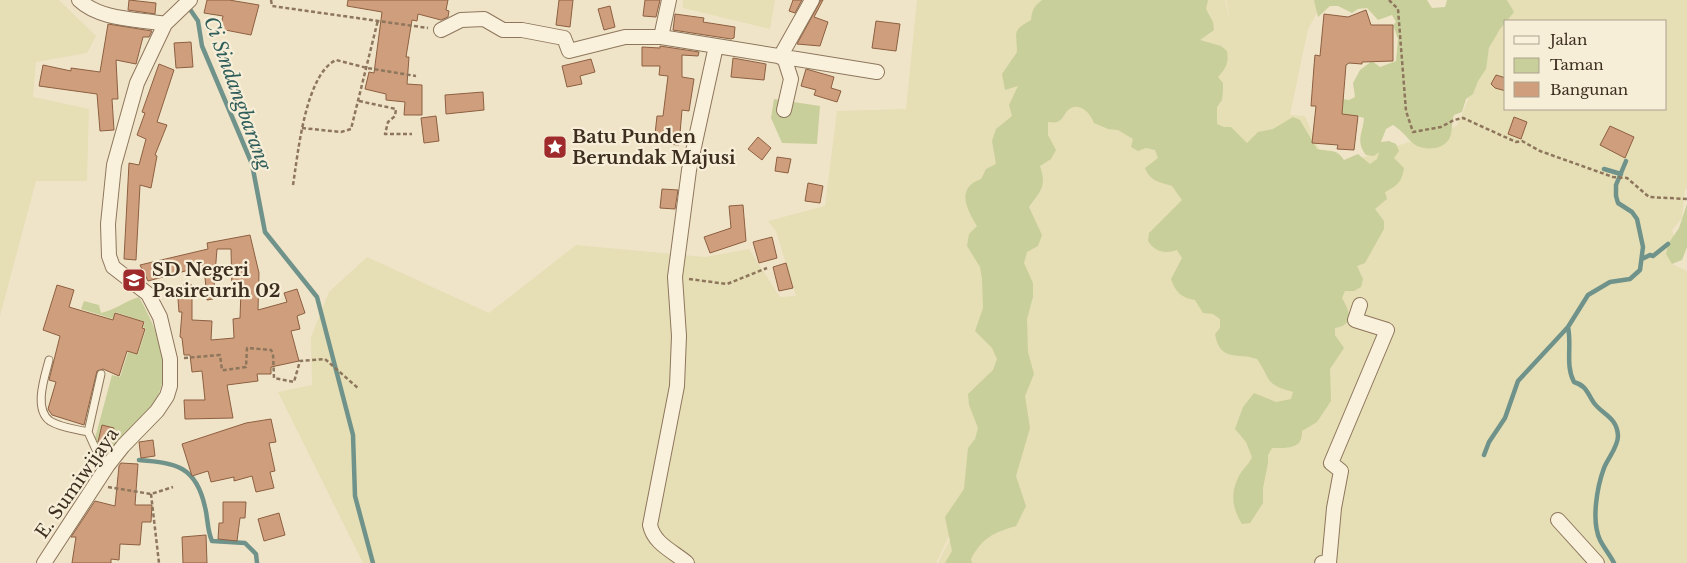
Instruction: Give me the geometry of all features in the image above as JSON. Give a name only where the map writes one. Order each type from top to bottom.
[{"type":"street","points":[[79,0],[99,12],[168,21]]},
{"type":"street","points":[[661,37],[669,0]]},
{"type":"street","points":[[782,57],[812,0]]},
{"type":"street","name":"E. Sumiwijaya","points":[[44,563],[108,465],[123,446],[158,411],[167,396],[170,386],[170,359],[160,317],[148,294],[113,267],[109,256],[108,232],[114,166],[136,82],[168,21],[189,1]]},
{"type":"street","points":[[441,30],[461,20],[484,18],[503,30],[522,30],[564,38],[569,50],[625,37],[661,37],[877,72]]},
{"type":"street","points":[[687,563],[659,542],[651,532],[650,525],[677,386],[679,336],[675,277],[689,170],[716,46]]},
{"type":"street","points":[[782,57],[791,79],[784,110]]},
{"type":"street","points":[[1322,563],[1328,563],[1334,508],[1341,471],[1331,463],[1387,330],[1355,320],[1360,305]]},
{"type":"street","points":[[1558,520],[1597,563]]},
{"type":"lane","points":[[50,360],[42,391],[44,414],[49,420],[60,425],[88,432]]},
{"type":"lane","points":[[101,374],[88,432],[97,452],[108,465]]},
{"type":"path","points":[[271,0],[272,6],[441,30]]},
{"type":"path","points":[[1389,0],[1398,9],[1406,111],[1413,132],[1441,127],[1454,120],[1463,118],[1516,142],[1522,141],[1540,152],[1613,177],[1624,177],[1649,198],[1687,198]]},
{"type":"path","points":[[302,128],[347,131],[351,129],[378,20]]},
{"type":"path","points":[[293,185],[302,128],[320,73],[327,64],[336,60],[367,68],[416,76]]},
{"type":"path","points":[[359,101],[396,109],[396,116],[388,122],[385,134],[412,134]]},
{"type":"path","points":[[675,277],[727,284],[767,268]]},
{"type":"path","points":[[170,359],[220,355],[222,370],[224,370],[246,368],[248,348],[271,350],[273,354],[274,378],[294,382],[300,361],[325,359],[359,389]]},
{"type":"path","points":[[95,484],[150,494],[173,487]]},
{"type":"path","points":[[150,494],[159,563]]},
{"type":"shaded area","points":[[0,0],[59,0],[96,36],[87,53],[36,62],[33,97],[89,109],[87,181],[36,181],[0,316]]},
{"type":"shaded area","points":[[683,0],[775,0],[770,29],[683,8]]},
{"type":"shaded area","points":[[917,0],[1225,0],[1231,25],[1226,0],[1317,0],[1317,13],[1308,29],[1290,115],[1305,116],[1328,169],[1457,126],[1506,10],[1508,0],[1687,0],[1687,189],[1685,189],[1682,218],[1672,230],[1676,243],[1672,264],[1687,271],[1687,563],[938,563],[997,445],[995,442],[936,563],[363,563],[278,392],[312,385],[311,337],[329,292],[367,257],[489,313],[576,245],[705,257],[749,249],[780,297],[796,296],[776,231],[768,221],[825,206],[837,111],[906,109]]},
{"type":"green space","points":[[1042,0],[1208,0],[1206,9],[1213,22],[1214,30],[1200,40],[1221,46],[1227,51],[1228,55],[1226,65],[1218,77],[1223,83],[1223,91],[1222,100],[1217,107],[1217,124],[1231,127],[1247,143],[1258,132],[1273,129],[1293,117],[1300,120],[1317,149],[1336,152],[1344,160],[1358,154],[1370,164],[1377,159],[1379,152],[1374,156],[1366,155],[1360,141],[1364,118],[1357,116],[1342,119],[1342,99],[1349,100],[1355,97],[1353,83],[1360,70],[1372,61],[1380,67],[1396,61],[1398,39],[1393,25],[1396,22],[1392,15],[1378,20],[1367,8],[1358,9],[1352,13],[1338,6],[1330,6],[1318,17],[1314,0],[1427,0],[1432,8],[1445,7],[1447,0],[1507,0],[1514,12],[1507,20],[1504,20],[1504,24],[1489,48],[1486,69],[1478,81],[1473,94],[1466,99],[1462,112],[1454,115],[1451,134],[1446,143],[1435,148],[1420,147],[1411,142],[1393,125],[1386,129],[1381,142],[1389,141],[1396,144],[1399,151],[1394,158],[1404,168],[1403,173],[1398,183],[1385,192],[1387,199],[1375,209],[1384,221],[1384,229],[1365,263],[1357,266],[1363,279],[1361,287],[1354,291],[1345,291],[1342,298],[1349,317],[1346,324],[1335,328],[1335,335],[1344,348],[1330,369],[1331,401],[1317,422],[1302,431],[1302,437],[1297,445],[1288,448],[1272,448],[1268,455],[1263,488],[1263,503],[1250,523],[1242,524],[1233,500],[1236,482],[1252,457],[1246,442],[1235,429],[1243,407],[1254,393],[1276,402],[1291,399],[1293,392],[1273,384],[1257,359],[1231,355],[1221,349],[1215,334],[1220,328],[1220,319],[1213,314],[1203,313],[1195,300],[1180,294],[1173,284],[1171,279],[1182,258],[1177,250],[1168,252],[1157,250],[1148,241],[1149,233],[1182,200],[1172,186],[1156,180],[1147,172],[1145,168],[1158,158],[1155,150],[1146,148],[1138,151],[1131,147],[1133,139],[1118,130],[1108,129],[1094,123],[1084,109],[1077,107],[1068,110],[1059,121],[1048,122],[1048,135],[1056,150],[1051,159],[1040,166],[1043,179],[1042,188],[1029,207],[1042,235],[1038,246],[1027,252],[1024,263],[1033,283],[1033,297],[1027,319],[1028,352],[1034,374],[1025,396],[1030,428],[1016,476],[1026,506],[1016,526],[1001,531],[984,541],[971,559],[972,563],[945,563],[952,551],[945,517],[964,489],[968,448],[975,439],[978,428],[969,405],[968,394],[993,370],[997,359],[992,348],[975,331],[983,308],[982,279],[980,267],[967,246],[969,234],[977,226],[967,206],[966,193],[973,183],[981,179],[986,169],[996,164],[992,141],[996,129],[1012,116],[1009,105],[1018,86],[1005,90],[1002,74],[1017,52],[1016,33],[1020,27],[1031,20],[1037,4]]},
{"type":"green space","points":[[774,99],[820,106],[817,144],[782,143],[771,118]]},
{"type":"green space","points":[[1687,204],[1687,247],[1682,260],[1672,264],[1666,254],[1668,244],[1679,228]]},
{"type":"green space","points":[[139,297],[157,335],[163,363],[163,377],[160,390],[150,409],[109,449],[97,443],[95,438],[112,375],[120,377],[128,352],[138,354],[146,329],[143,327],[145,322],[115,312],[113,319],[81,309],[84,301],[99,305],[101,313]]},
{"type":"building","points":[[129,0],[156,3],[155,14],[128,10]]},
{"type":"building","points":[[207,0],[229,0],[259,5],[251,35],[220,29],[223,16],[204,13]]},
{"type":"building","points":[[348,0],[448,0],[446,10],[449,11],[448,17],[441,20],[418,14],[417,21],[412,20],[406,57],[409,57],[407,84],[422,85],[422,115],[404,115],[405,102],[386,100],[386,94],[365,89],[369,72],[374,73],[382,12],[347,6]]},
{"type":"building","points":[[559,0],[573,0],[570,27],[556,25]]},
{"type":"building","points":[[645,0],[660,0],[656,17],[643,16]]},
{"type":"building","points":[[793,0],[802,0],[795,13],[789,11]]},
{"type":"building","points":[[821,0],[823,0],[814,17],[828,22],[820,46],[797,44]]},
{"type":"building","points":[[610,6],[615,27],[604,30],[598,9]]},
{"type":"building","points":[[1366,10],[1371,25],[1393,25],[1393,61],[1362,62],[1362,64],[1349,63],[1346,65],[1342,114],[1358,116],[1354,150],[1337,149],[1338,145],[1312,143],[1316,106],[1311,106],[1315,55],[1320,56],[1324,14],[1348,17]]},
{"type":"building","points":[[675,14],[704,18],[703,22],[735,27],[734,38],[673,30]]},
{"type":"building","points":[[876,21],[900,24],[896,51],[872,48]]},
{"type":"building","points":[[108,24],[152,31],[149,37],[143,37],[136,64],[116,60],[118,99],[112,99],[114,130],[100,131],[97,94],[39,86],[43,65],[71,71],[71,68],[100,72]]},
{"type":"building","points":[[191,42],[193,67],[176,68],[174,43]]},
{"type":"building","points":[[660,46],[699,52],[698,56],[682,55],[682,77],[694,79],[689,111],[682,110],[679,145],[654,143],[657,116],[663,116],[668,76],[659,75],[660,66],[642,66],[642,47],[660,48]]},
{"type":"building","points":[[733,58],[766,64],[764,80],[731,77]]},
{"type":"building","points":[[591,59],[595,72],[580,76],[582,84],[567,87],[562,66]]},
{"type":"building","points":[[159,64],[174,70],[157,122],[167,125],[155,155],[157,156],[151,188],[140,185],[136,260],[124,259],[129,163],[139,165],[146,139],[137,135],[145,113],[142,112]]},
{"type":"building","points":[[806,69],[834,77],[831,88],[841,91],[837,102],[814,95],[816,90],[801,86]]},
{"type":"building","points":[[1496,75],[1504,77],[1504,90],[1495,88],[1491,84]]},
{"type":"building","points":[[483,92],[484,110],[446,114],[445,95]]},
{"type":"building","points":[[436,116],[439,141],[424,143],[421,118]]},
{"type":"building","points":[[1514,117],[1527,122],[1521,139],[1508,134]]},
{"type":"building","points":[[1610,126],[1634,137],[1625,158],[1600,145]]},
{"type":"building","points":[[758,137],[771,148],[762,160],[748,149]]},
{"type":"building","points":[[777,157],[791,159],[788,173],[775,171]]},
{"type":"building","points":[[808,183],[823,186],[820,203],[805,201]]},
{"type":"building","points":[[662,189],[678,190],[675,209],[660,208]]},
{"type":"building","points":[[743,205],[746,241],[710,253],[704,237],[731,228],[729,206]]},
{"type":"building","points":[[250,235],[259,273],[258,310],[287,302],[284,293],[297,289],[305,313],[297,316],[300,329],[291,331],[299,361],[271,367],[271,374],[257,374],[258,381],[227,385],[233,418],[185,419],[184,400],[205,400],[202,371],[192,372],[190,355],[184,355],[182,338],[180,337],[182,312],[179,312],[178,299],[182,298],[183,285],[192,285],[192,320],[212,321],[211,340],[234,338],[233,319],[240,318],[241,290],[232,291],[231,249],[217,249],[213,299],[207,300],[204,266],[148,281],[140,265],[208,249],[207,243]]},
{"type":"building","points":[[772,237],[777,258],[759,263],[753,242]]},
{"type":"building","points":[[786,263],[793,288],[779,291],[773,267]]},
{"type":"building","points":[[57,285],[74,290],[69,307],[113,320],[115,313],[144,322],[142,328],[145,329],[137,354],[127,351],[119,376],[103,369],[97,371],[84,425],[52,415],[48,409],[56,382],[49,380],[60,336],[43,330]]},
{"type":"building","points":[[271,419],[276,442],[269,443],[275,471],[270,472],[274,488],[256,492],[252,476],[234,481],[234,477],[211,482],[208,471],[192,476],[182,444],[246,423]]},
{"type":"building","points":[[102,425],[114,428],[110,445],[98,442]]},
{"type":"building","points":[[153,440],[155,456],[141,458],[139,442]]},
{"type":"building","points":[[121,463],[138,464],[135,505],[152,505],[151,522],[142,522],[140,545],[120,544],[119,560],[111,559],[111,563],[72,563],[76,537],[71,537],[95,501],[115,506],[119,466]]},
{"type":"building","points":[[223,502],[246,502],[245,518],[240,518],[237,541],[218,539],[219,523],[223,523]]},
{"type":"building","points":[[279,513],[285,535],[264,541],[258,519]]},
{"type":"building","points":[[206,535],[207,563],[183,563],[182,537]]},
{"type":"waterway","name":"Ci Sindangbarang","points":[[187,5],[198,21],[202,46],[252,164],[265,232],[317,297],[353,435],[355,496],[373,563]]},
{"type":"waterway","points":[[1484,455],[1489,442],[1505,418],[1518,381],[1568,327],[1588,295],[1610,282],[1630,279],[1640,270],[1643,247],[1637,219],[1632,212],[1618,203],[1616,196],[1616,185],[1626,161]]},
{"type":"waterway","points":[[1604,169],[1621,174]]},
{"type":"waterway","points":[[1642,259],[1650,255],[1653,256],[1668,244]]},
{"type":"waterway","points":[[1568,327],[1571,376],[1574,382],[1584,388],[1594,403],[1612,420],[1617,430],[1616,444],[1604,468],[1599,485],[1595,514],[1600,540],[1614,563]]},
{"type":"waterway","points":[[139,460],[174,465],[190,475],[201,493],[212,541],[245,543],[256,554],[257,563]]},
{"type":"place","name":"Batu Punden Berundak Majusi","points":[[555,147]]},
{"type":"place","name":"SD Negeri Pasireurih 02","points":[[134,280]]}]
